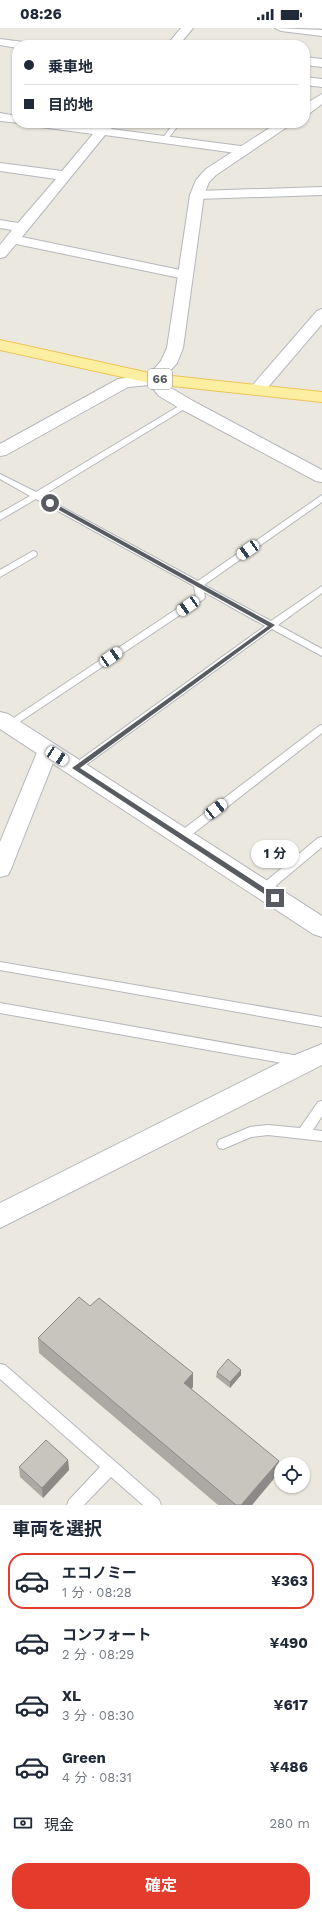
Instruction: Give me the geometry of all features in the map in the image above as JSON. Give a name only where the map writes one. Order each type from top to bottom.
[{"type":"main road","name":"66","points":[[0,345],[154,379],[322,397]]},
{"type":"street","points":[[177,40],[187,28]]},
{"type":"street","points":[[281,28],[322,33]]},
{"type":"street","points":[[0,42],[12,44]]},
{"type":"street","points":[[310,62],[322,63]]},
{"type":"street","points":[[310,82],[322,83]]},
{"type":"street","points":[[310,106],[322,98]]},
{"type":"street","points":[[0,117],[12,119]]},
{"type":"street","points":[[0,254],[104,128]]},
{"type":"street","points":[[110,128],[165,139],[243,150]]},
{"type":"street","points":[[0,451],[124,383],[154,379],[169,363],[174,352],[197,195],[203,180],[211,172],[278,128]]},
{"type":"street","points":[[0,167],[66,176]]},
{"type":"street","points":[[197,195],[322,191]]},
{"type":"street","points":[[0,224],[23,228]]},
{"type":"street","points":[[13,239],[185,275]]},
{"type":"street","points":[[257,390],[322,314]]},
{"type":"street","points":[[154,379],[165,392],[187,406],[322,476]]},
{"type":"street","points":[[3,723],[48,750],[322,928]]},
{"type":"street","points":[[0,869],[48,750]]},
{"type":"street","points":[[0,1216],[313,1058]]},
{"type":"lane","points":[[165,139],[173,128]]},
{"type":"lane","points":[[0,517],[187,406]]},
{"type":"lane","points":[[0,476],[322,653]]},
{"type":"lane","points":[[198,585],[322,498]]},
{"type":"lane","points":[[0,574],[33,554]]},
{"type":"lane","points":[[3,723],[201,597],[198,585]]},
{"type":"lane","points":[[75,768],[322,589]]},
{"type":"lane","points":[[181,836],[322,728]]},
{"type":"lane","points":[[263,890],[322,841]]},
{"type":"lane","points":[[0,966],[322,1022]]},
{"type":"lane","points":[[0,1008],[313,1058]]},
{"type":"lane","points":[[303,1134],[322,1106]]},
{"type":"lane","points":[[223,1144],[250,1132],[268,1130],[322,1136]]},
{"type":"lane","points":[[0,1370],[154,1505]]},
{"type":"lane","points":[[74,1505],[110,1467]]},
{"type":"building","points":[[79,1297],[90,1306],[99,1298],[193,1373],[184,1383],[274,1457],[274,1467],[241,1505],[236,1505],[38,1338]]},
{"type":"building","points":[[228,1359],[241,1370],[230,1382],[217,1372]]},
{"type":"building","points":[[46,1440],[68,1460],[42,1488],[19,1467]]},
{"type":"route","points":[[50,503],[272,625],[75,768],[275,898]]}]
